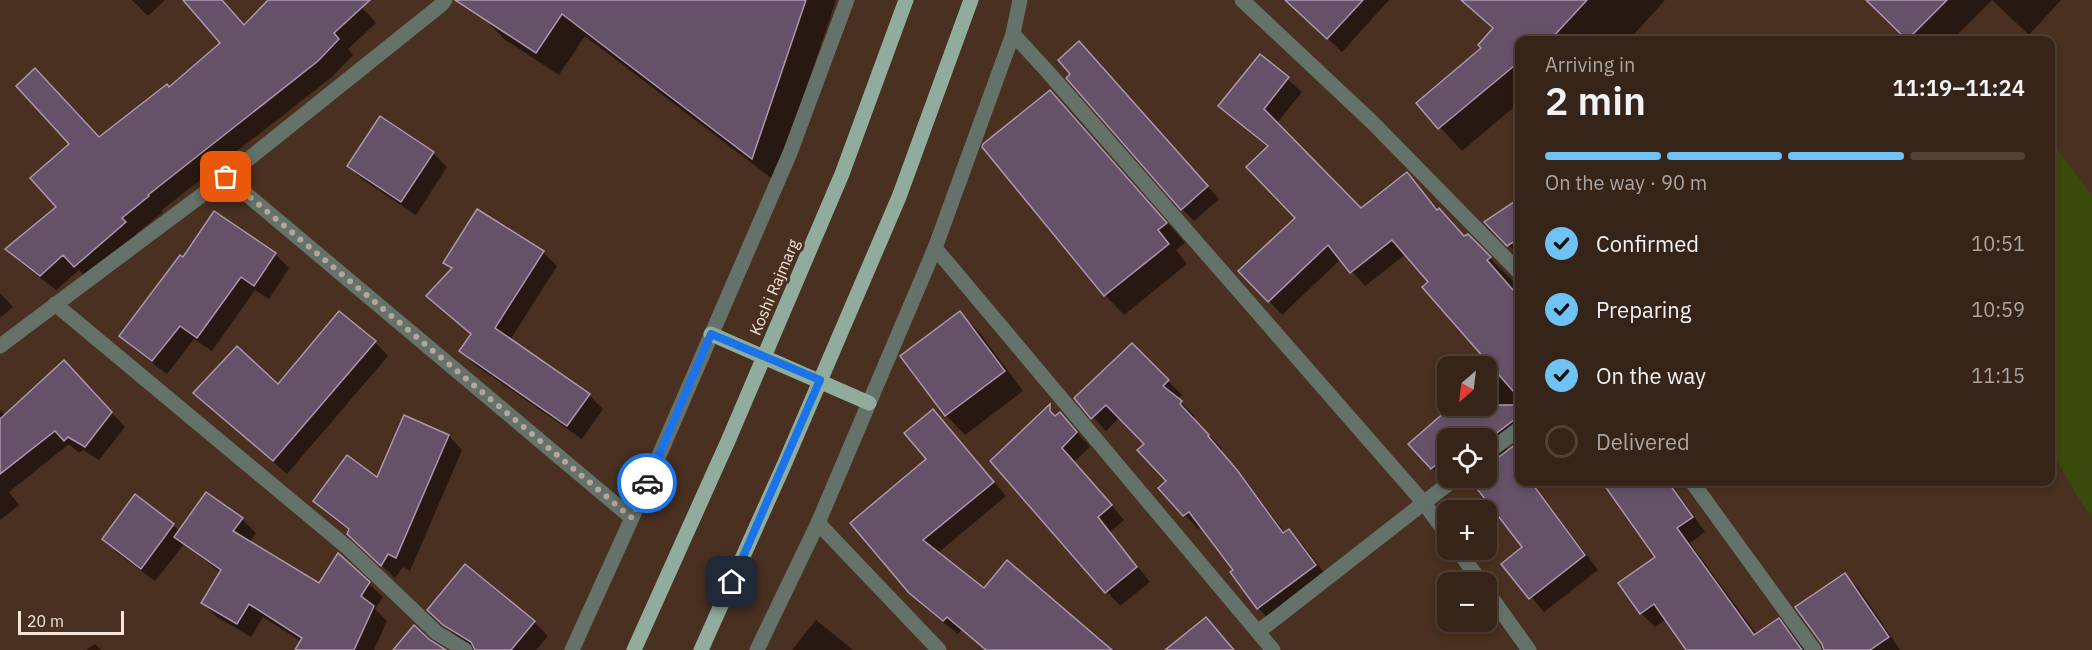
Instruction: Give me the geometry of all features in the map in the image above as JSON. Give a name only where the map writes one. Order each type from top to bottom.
[{"type":"main road","name":"Koshi Rajmarg","points":[[634,650],[842,174],[906,0]]},
{"type":"main road","points":[[701,650],[899,196],[971,0]]},
{"type":"main road","points":[[711,334],[869,403]]},
{"type":"street","points":[[2,339],[55,304],[226,177],[445,0]]},
{"type":"street","points":[[572,650],[632,518],[790,153],[847,0]]},
{"type":"street","points":[[757,650],[818,524],[935,248],[1012,34],[1020,0]]},
{"type":"street","points":[[1242,0],[1372,122],[1515,268]]},
{"type":"street","points":[[1012,34],[1047,71],[1424,503],[1437,521]]},
{"type":"street","points":[[226,177],[632,518]]},
{"type":"street","points":[[935,248],[1273,650]]},
{"type":"street","points":[[55,304],[348,548],[437,633],[465,650]]},
{"type":"street","points":[[1497,446],[1515,432]]},
{"type":"street","points":[[1695,486],[1814,650]]},
{"type":"street","points":[[1258,632],[1443,488]]},
{"type":"street","points":[[818,524],[939,650]]},
{"type":"street","points":[[1497,605],[1529,650]]},
{"type":"green space","points":[[2055,146],[2092,195],[2092,517],[2080,501],[2055,457]]},
{"type":"building","points":[[183,0],[222,0],[244,25],[268,0],[370,0],[334,33],[339,39],[318,61],[148,195],[122,218],[126,222],[74,267],[63,255],[40,276],[5,249],[56,207],[30,178],[69,144],[16,86],[35,68],[99,137],[167,84],[169,87],[220,43]]},
{"type":"building","points":[[455,0],[806,0],[752,159],[562,14],[536,53]]},
{"type":"building","points":[[1285,0],[1363,0],[1327,39]]},
{"type":"building","points":[[1461,0],[1587,0],[1554,36],[1515,36],[1515,65],[1438,129],[1416,103],[1481,48],[1478,45],[1493,28]]},
{"type":"building","points":[[1866,0],[1947,0],[1911,36],[1903,36]]},
{"type":"building","points":[[1079,41],[1208,186],[1181,210],[1066,78],[1070,74],[1058,60]]},
{"type":"building","points":[[1260,54],[1289,77],[1264,109],[1361,208],[1407,172],[1437,210],[1439,208],[1464,236],[1468,234],[1491,257],[1487,260],[1515,292],[1515,393],[1497,373],[1497,356],[1482,356],[1422,287],[1428,282],[1392,240],[1350,273],[1328,245],[1268,302],[1238,271],[1295,218],[1246,167],[1268,146],[1218,106]]},
{"type":"building","points":[[1050,90],[1167,223],[1158,230],[1169,244],[1104,296],[982,147]]},
{"type":"building","points":[[380,116],[434,152],[401,202],[347,166]]},
{"type":"building","points":[[1515,201],[1515,241],[1507,246],[1484,222]]},
{"type":"building","points":[[477,209],[544,251],[495,328],[590,394],[567,426],[459,351],[471,334],[426,296],[452,268],[443,263]]},
{"type":"building","points":[[214,211],[276,253],[254,286],[241,277],[197,338],[180,326],[152,361],[119,336],[180,255],[183,257]]},
{"type":"building","points":[[339,311],[376,341],[273,461],[193,393],[237,346],[278,384]]},
{"type":"building","points":[[960,311],[1005,371],[945,416],[900,356]]},
{"type":"building","points":[[1132,343],[1169,380],[1163,386],[1182,401],[1180,404],[1237,470],[1283,533],[1289,529],[1316,565],[1257,609],[1230,572],[1233,570],[1189,512],[1183,516],[1158,488],[1166,481],[1137,450],[1144,444],[1106,405],[1091,419],[1074,398]]},
{"type":"building","points":[[64,360],[112,412],[85,447],[68,437],[64,441],[55,431],[0,474],[0,419]]},
{"type":"building","points":[[1050,404],[1050,411],[1055,416],[1060,412],[1077,432],[1062,448],[1112,505],[1098,517],[1137,567],[1105,593],[990,461]]},
{"type":"building","points":[[1497,405],[1515,405],[1515,420],[1497,433],[1497,428],[1437,428],[1437,464],[1431,469],[1408,444],[1440,416],[1497,416]]},
{"type":"building","points":[[933,409],[994,482],[923,540],[984,588],[1007,560],[1112,650],[986,650],[947,617],[943,621],[909,593],[850,523],[926,459],[904,433]]},
{"type":"building","points":[[404,415],[449,435],[396,558],[388,554],[381,566],[347,534],[349,529],[313,501],[347,455],[377,477]]},
{"type":"building","points":[[1515,445],[1515,486],[1534,486],[1585,555],[1529,599],[1501,564],[1522,547],[1497,515],[1497,500],[1486,500],[1476,488],[1497,488],[1497,458]]},
{"type":"building","points":[[1605,486],[1671,486],[1693,517],[1677,528],[1754,635],[1779,618],[1802,650],[1686,650],[1654,604],[1640,614],[1618,583],[1655,557]]},
{"type":"building","points":[[206,492],[243,518],[233,531],[319,583],[338,553],[370,582],[361,596],[374,606],[354,650],[295,650],[302,638],[249,604],[237,624],[201,603],[221,570],[174,537]]},
{"type":"building","points":[[135,494],[174,524],[141,569],[102,539]]},
{"type":"building","points":[[465,564],[535,621],[511,650],[475,650],[471,642],[443,625],[427,610]]},
{"type":"building","points":[[1845,573],[1889,637],[1870,650],[1824,650],[1795,607]]},
{"type":"building","points":[[1206,617],[1234,650],[1165,650]]},
{"type":"building","points":[[414,625],[430,640],[446,650],[393,650]]},
{"type":"way so far","points":[[226,177],[632,518],[647,483]]},
{"type":"route","points":[[647,483],[711,334],[820,380],[732,582]]}]
